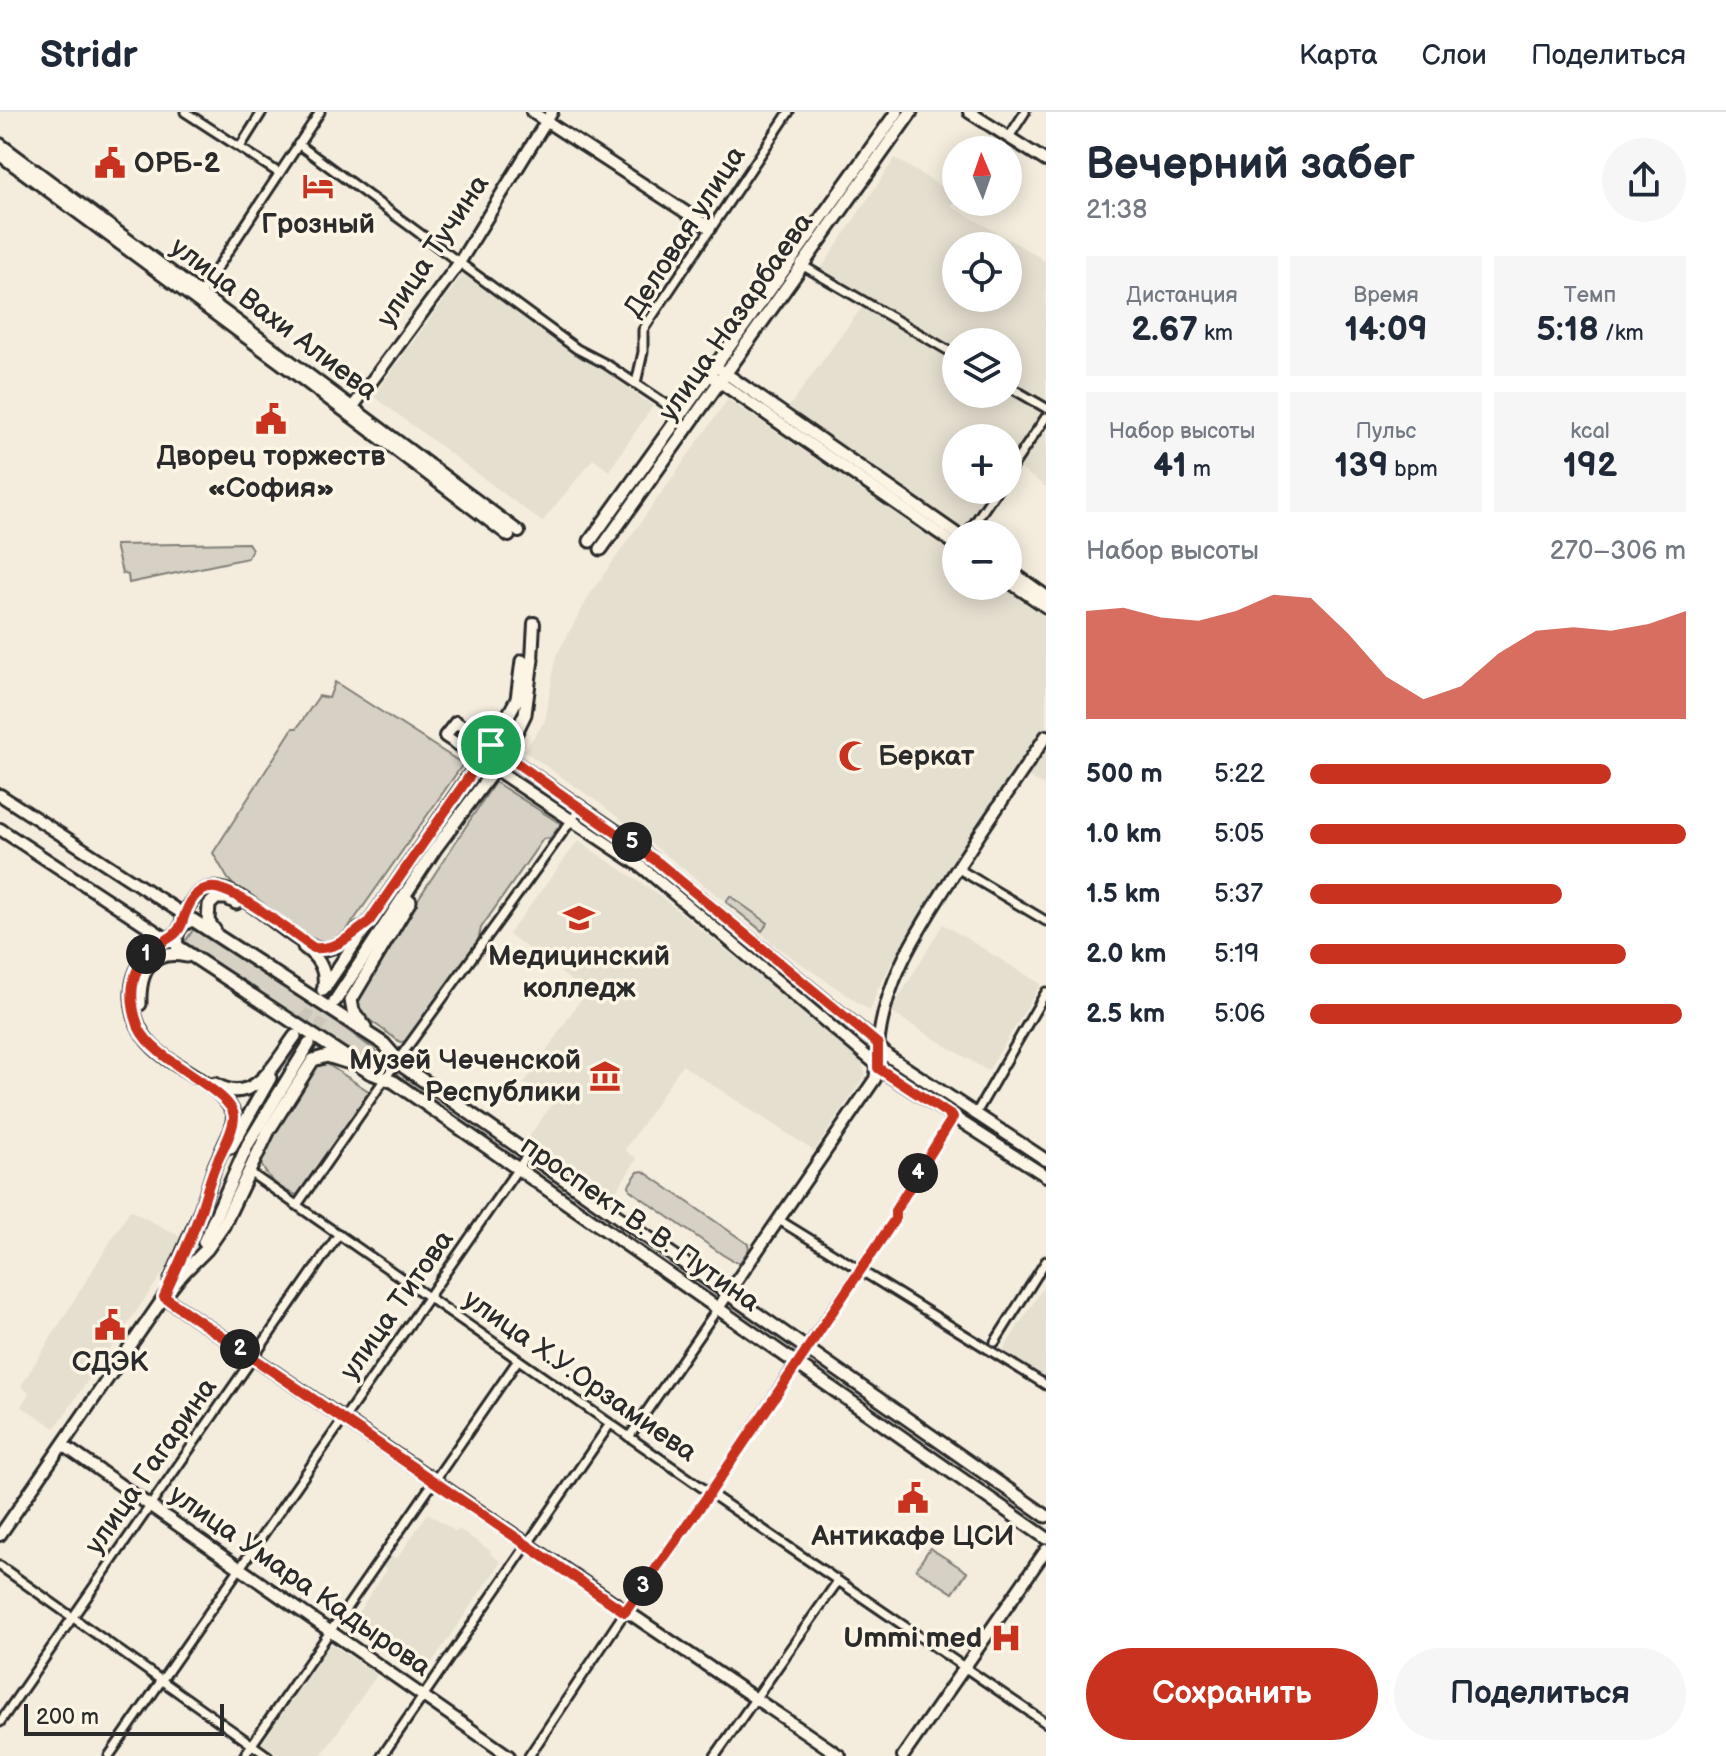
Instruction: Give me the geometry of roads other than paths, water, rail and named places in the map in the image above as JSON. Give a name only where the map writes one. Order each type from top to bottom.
[{"type":"main road","name":"улица Назарбаева","points":[[797,262],[897,112]]},
{"type":"main road","name":"улица Назарбаева","points":[[601,549],[717,374],[911,112]]},
{"type":"main road","name":"улица Назарбаева","points":[[590,541],[681,414],[717,374]]},
{"type":"main road","points":[[218,937],[208,921],[207,913],[209,905],[216,898],[227,898],[315,956],[324,970],[323,990],[491,745],[517,699],[527,660]]},
{"type":"main road","points":[[335,1001],[443,838],[505,755],[525,714],[527,660]]},
{"type":"main road","points":[[373,1037],[353,1011],[351,1000],[437,855],[443,838]]},
{"type":"main road","points":[[200,1213],[215,1166],[232,1129],[234,1113],[225,1099],[153,1048],[140,1030],[133,1002],[132,980],[141,961],[179,929],[184,912],[198,892],[208,887],[231,892],[314,948],[333,947],[368,923]]},
{"type":"main road","name":"проспект В. В. Путина","points":[[179,929],[218,937],[384,1044],[404,1067],[1046,1516]]},
{"type":"main road","name":"проспект В. В. Путина","points":[[179,929],[195,958],[519,1168],[1046,1538]]},
{"type":"main road","points":[[164,1297],[200,1213],[251,1110],[295,1036],[263,1079],[250,1089],[239,1091],[223,1089],[162,1048],[148,1030],[139,1002],[143,975],[148,965],[159,957],[173,953],[195,958]]},
{"type":"main road","points":[[164,1297],[209,1234],[248,1144],[309,1044]]},
{"type":"main road","points":[[182,1274],[207,1249],[223,1226],[269,1130],[313,1060],[327,1056],[369,1072]]},
{"type":"street","points":[[185,112],[279,173]]},
{"type":"street","points":[[240,147],[262,112]]},
{"type":"street","points":[[198,298],[320,112]]},
{"type":"street","points":[[532,112],[549,117],[710,228]]},
{"type":"street","name":"Деловая улица","points":[[636,383],[643,352],[643,330],[789,112]]},
{"type":"street","points":[[969,112],[1007,136]]},
{"type":"street","points":[[1010,136],[1025,112]]},
{"type":"street","name":"улица Тучина","points":[[350,410],[459,263],[549,117]]},
{"type":"street","name":"улица Вахи Алиева","points":[[0,144],[198,298]]},
{"type":"street","points":[[298,144],[574,347],[681,414]]},
{"type":"street","points":[[1022,145],[1046,161]]},
{"type":"street","name":"улица Вахи Алиева","points":[[0,155],[350,410],[514,534]]},
{"type":"street","points":[[797,262],[942,347]]},
{"type":"street","points":[[717,374],[942,524]]},
{"type":"street","points":[[717,374],[942,535]]},
{"type":"street","points":[[1022,394],[1046,408]]},
{"type":"street","points":[[1022,452],[1046,417]]},
{"type":"street","points":[[1022,579],[1046,596]]},
{"type":"street","points":[[1022,591],[1046,607]]},
{"type":"street","points":[[527,660],[534,623]]},
{"type":"street","points":[[1046,1160],[888,1056],[878,1044],[659,863],[581,807],[456,722],[445,736],[642,867],[852,1042],[878,1068],[1046,1176]]},
{"type":"street","points":[[629,1437],[875,1079],[887,995],[897,969],[957,868],[1046,736]]},
{"type":"street","points":[[0,795],[179,929]]},
{"type":"street","points":[[297,1205],[581,807]]},
{"type":"street","points":[[0,829],[179,929]]},
{"type":"street","points":[[957,868],[1046,921]]},
{"type":"street","points":[[975,1115],[1046,992]]},
{"type":"street","points":[[529,1756],[862,1270],[953,1117]]},
{"type":"street","name":"улица Титова","points":[[109,1756],[528,1154]]},
{"type":"street","name":"улица Х.У.Орзамиева","points":[[249,1172],[1046,1723]]},
{"type":"street","points":[[779,1220],[1046,1385]]},
{"type":"street","name":"улица Гагарина","points":[[0,1722],[339,1234]]},
{"type":"street","points":[[995,1342],[1046,1261]]},
{"type":"street","points":[[0,1535],[164,1297],[840,1756]]},
{"type":"street","points":[[244,1756],[518,1360]]},
{"type":"street","points":[[382,1756],[610,1424]]},
{"type":"street","name":"улица Умара Кадырова","points":[[63,1445],[509,1756]]},
{"type":"street","points":[[903,1756],[1046,1550]]},
{"type":"street","points":[[0,1566],[268,1756]]},
{"type":"street","points":[[715,1756],[838,1581]]},
{"type":"tunnel","points":[[296,1034],[321,994]]},
{"type":"tunnel","points":[[310,1044],[333,1003]]},
{"type":"place","name":"ОРБ-2","points":[[110,163]]},
{"type":"place","name":"Грозный","points":[[318,186]]},
{"type":"place","name":"Дворец торжеств «София»","points":[[271,419]]},
{"type":"place","name":"Беркат","points":[[854,756]]},
{"type":"place","name":"Медицинский колледж","points":[[579,918]]},
{"type":"place","name":"Музей Чеченской Республики","points":[[605,1076]]},
{"type":"place","name":"СДЭК","points":[[110,1325]]},
{"type":"place","name":"Антикафе ЦСИ","points":[[913,1498]]},
{"type":"place","name":"Ummi med","points":[[1006,1638]]}]
